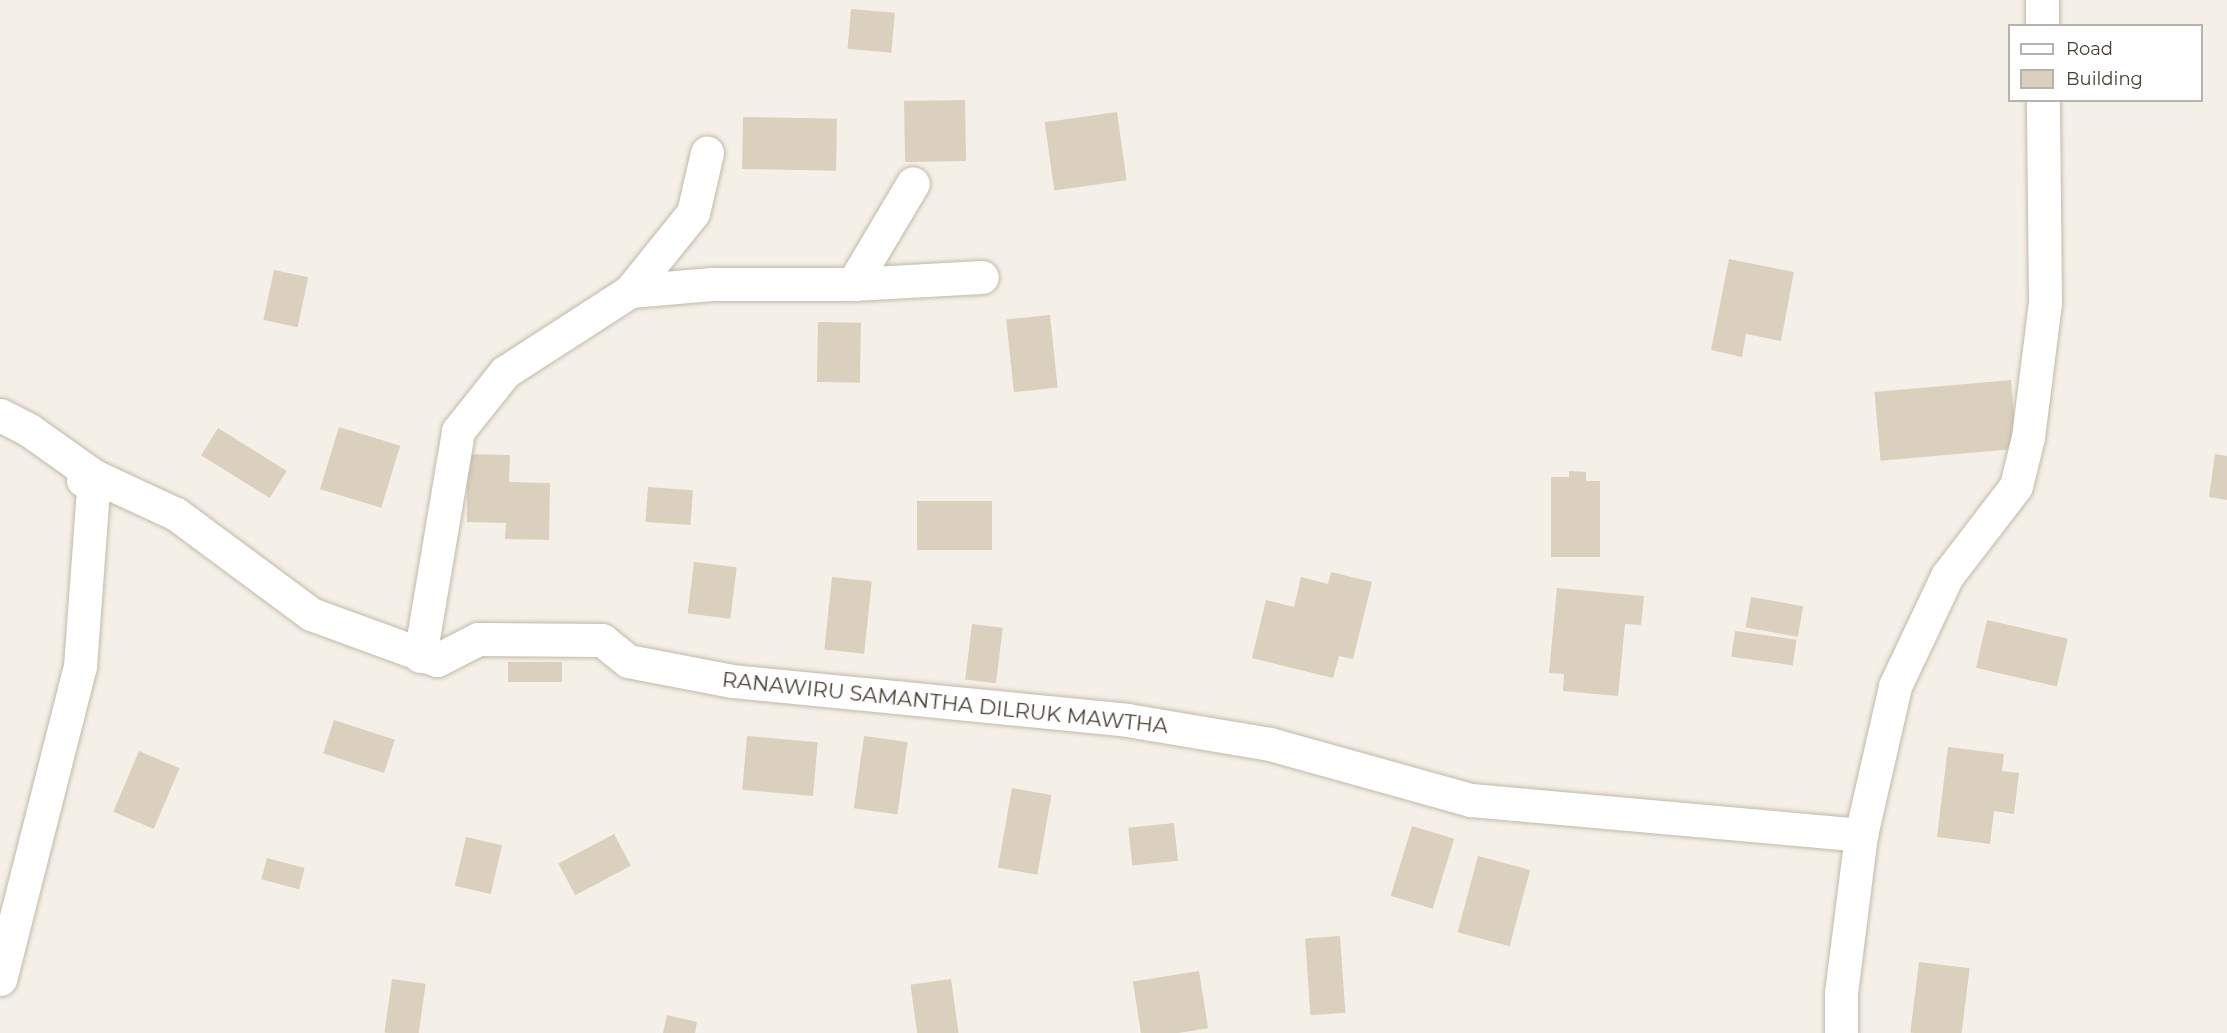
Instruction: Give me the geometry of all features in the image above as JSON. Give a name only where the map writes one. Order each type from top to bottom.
[{"type":"street","points":[[2042,0],[2042,24]]},
{"type":"street","points":[[1841,1033],[1841,993],[1861,835],[1895,686],[1947,576],[2016,486],[2028,437],[2044,303],[2043,102]]},
{"type":"street","points":[[420,656],[458,431],[505,372],[630,291],[693,213],[706,153]]},
{"type":"street","points":[[853,284],[913,183]]},
{"type":"street","points":[[630,291],[712,284],[853,284],[982,277]]},
{"type":"street","name":"RANAWIRU SAMANTHA DILRUK MAWTHA","points":[[0,416],[28,430],[89,478],[176,514],[311,614],[420,656],[437,660],[478,639],[602,640],[628,661],[732,681],[1127,720],[1270,744],[1471,800],[1861,835]]},
{"type":"street","points":[[0,979],[80,666],[89,478]]},
{"type":"building","points":[[851,9],[895,13],[891,53],[848,49]]},
{"type":"building","points":[[965,100],[966,161],[905,162],[904,101]]},
{"type":"building","points":[[1117,112],[1127,180],[1054,190],[1045,122]]},
{"type":"building","points":[[743,117],[837,119],[836,171],[742,169]]},
{"type":"building","points":[[1729,259],[1794,272],[1781,341],[1746,334],[1742,357],[1711,350]]},
{"type":"building","points":[[274,270],[308,277],[298,327],[263,320]]},
{"type":"building","points":[[1050,315],[1058,388],[1014,392],[1006,320]]},
{"type":"building","points":[[818,322],[861,323],[860,383],[817,382]]},
{"type":"building","points":[[2011,380],[2017,449],[1881,461],[1875,392]]},
{"type":"building","points":[[339,427],[400,446],[381,508],[320,489]]},
{"type":"building","points":[[218,428],[287,471],[270,498],[201,455]]},
{"type":"building","points":[[467,454],[510,455],[509,482],[550,483],[549,540],[505,539],[506,523],[467,522]]},
{"type":"building","points":[[2215,454],[2227,456],[2227,500],[2209,497]]},
{"type":"building","points":[[1569,471],[1586,472],[1586,481],[1600,481],[1600,557],[1551,557],[1551,477],[1569,477]]},
{"type":"building","points":[[648,487],[693,490],[690,525],[646,522]]},
{"type":"building","points":[[917,501],[992,501],[992,550],[917,550]]},
{"type":"building","points":[[694,562],[737,567],[730,619],[688,614]]},
{"type":"building","points":[[1331,572],[1372,582],[1353,659],[1339,656],[1333,678],[1252,658],[1266,600],[1294,607],[1301,577],[1328,584]]},
{"type":"building","points":[[832,577],[872,581],[864,654],[824,650]]},
{"type":"building","points":[[1557,588],[1644,596],[1641,625],[1625,624],[1618,696],[1563,691],[1564,674],[1549,673]]},
{"type":"building","points":[[1751,597],[1803,606],[1798,637],[1746,628]]},
{"type":"building","points":[[1987,620],[2068,639],[2057,686],[1976,668]]},
{"type":"building","points":[[972,624],[1003,628],[996,683],[965,680]]},
{"type":"building","points":[[1735,631],[1796,640],[1793,665],[1731,657]]},
{"type":"building","points":[[508,662],[562,662],[562,682],[508,682]]},
{"type":"building","points":[[334,720],[395,740],[384,773],[323,753]]},
{"type":"building","points":[[747,736],[818,742],[813,796],[742,790]]},
{"type":"building","points":[[864,736],[908,742],[897,814],[854,808]]},
{"type":"building","points":[[1948,747],[2004,754],[2002,771],[2019,773],[2014,814],[1994,811],[1990,844],[1937,837]]},
{"type":"building","points":[[139,751],[180,768],[154,829],[113,812]]},
{"type":"building","points":[[1012,788],[1051,795],[1037,875],[998,868]]},
{"type":"building","points":[[1174,823],[1178,861],[1132,866],[1128,828]]},
{"type":"building","points":[[1412,826],[1454,839],[1433,909],[1391,896]]},
{"type":"building","points":[[614,834],[631,866],[575,895],[558,864]]},
{"type":"building","points":[[466,837],[502,845],[491,894],[455,886]]},
{"type":"building","points":[[1478,856],[1530,870],[1510,946],[1458,932]]},
{"type":"building","points":[[267,858],[305,868],[299,889],[261,879]]},
{"type":"building","points":[[1340,936],[1345,1013],[1310,1015],[1305,938]]},
{"type":"building","points":[[1919,962],[1970,968],[1962,1033],[1910,1032]]},
{"type":"building","points":[[1199,971],[1208,1028],[1178,1033],[1141,1033],[1133,981]]},
{"type":"building","points":[[392,979],[426,984],[419,1033],[384,1032]]},
{"type":"building","points":[[951,979],[959,1033],[917,1033],[910,985]]},
{"type":"building","points":[[667,1015],[697,1022],[695,1033],[663,1033]]}]
